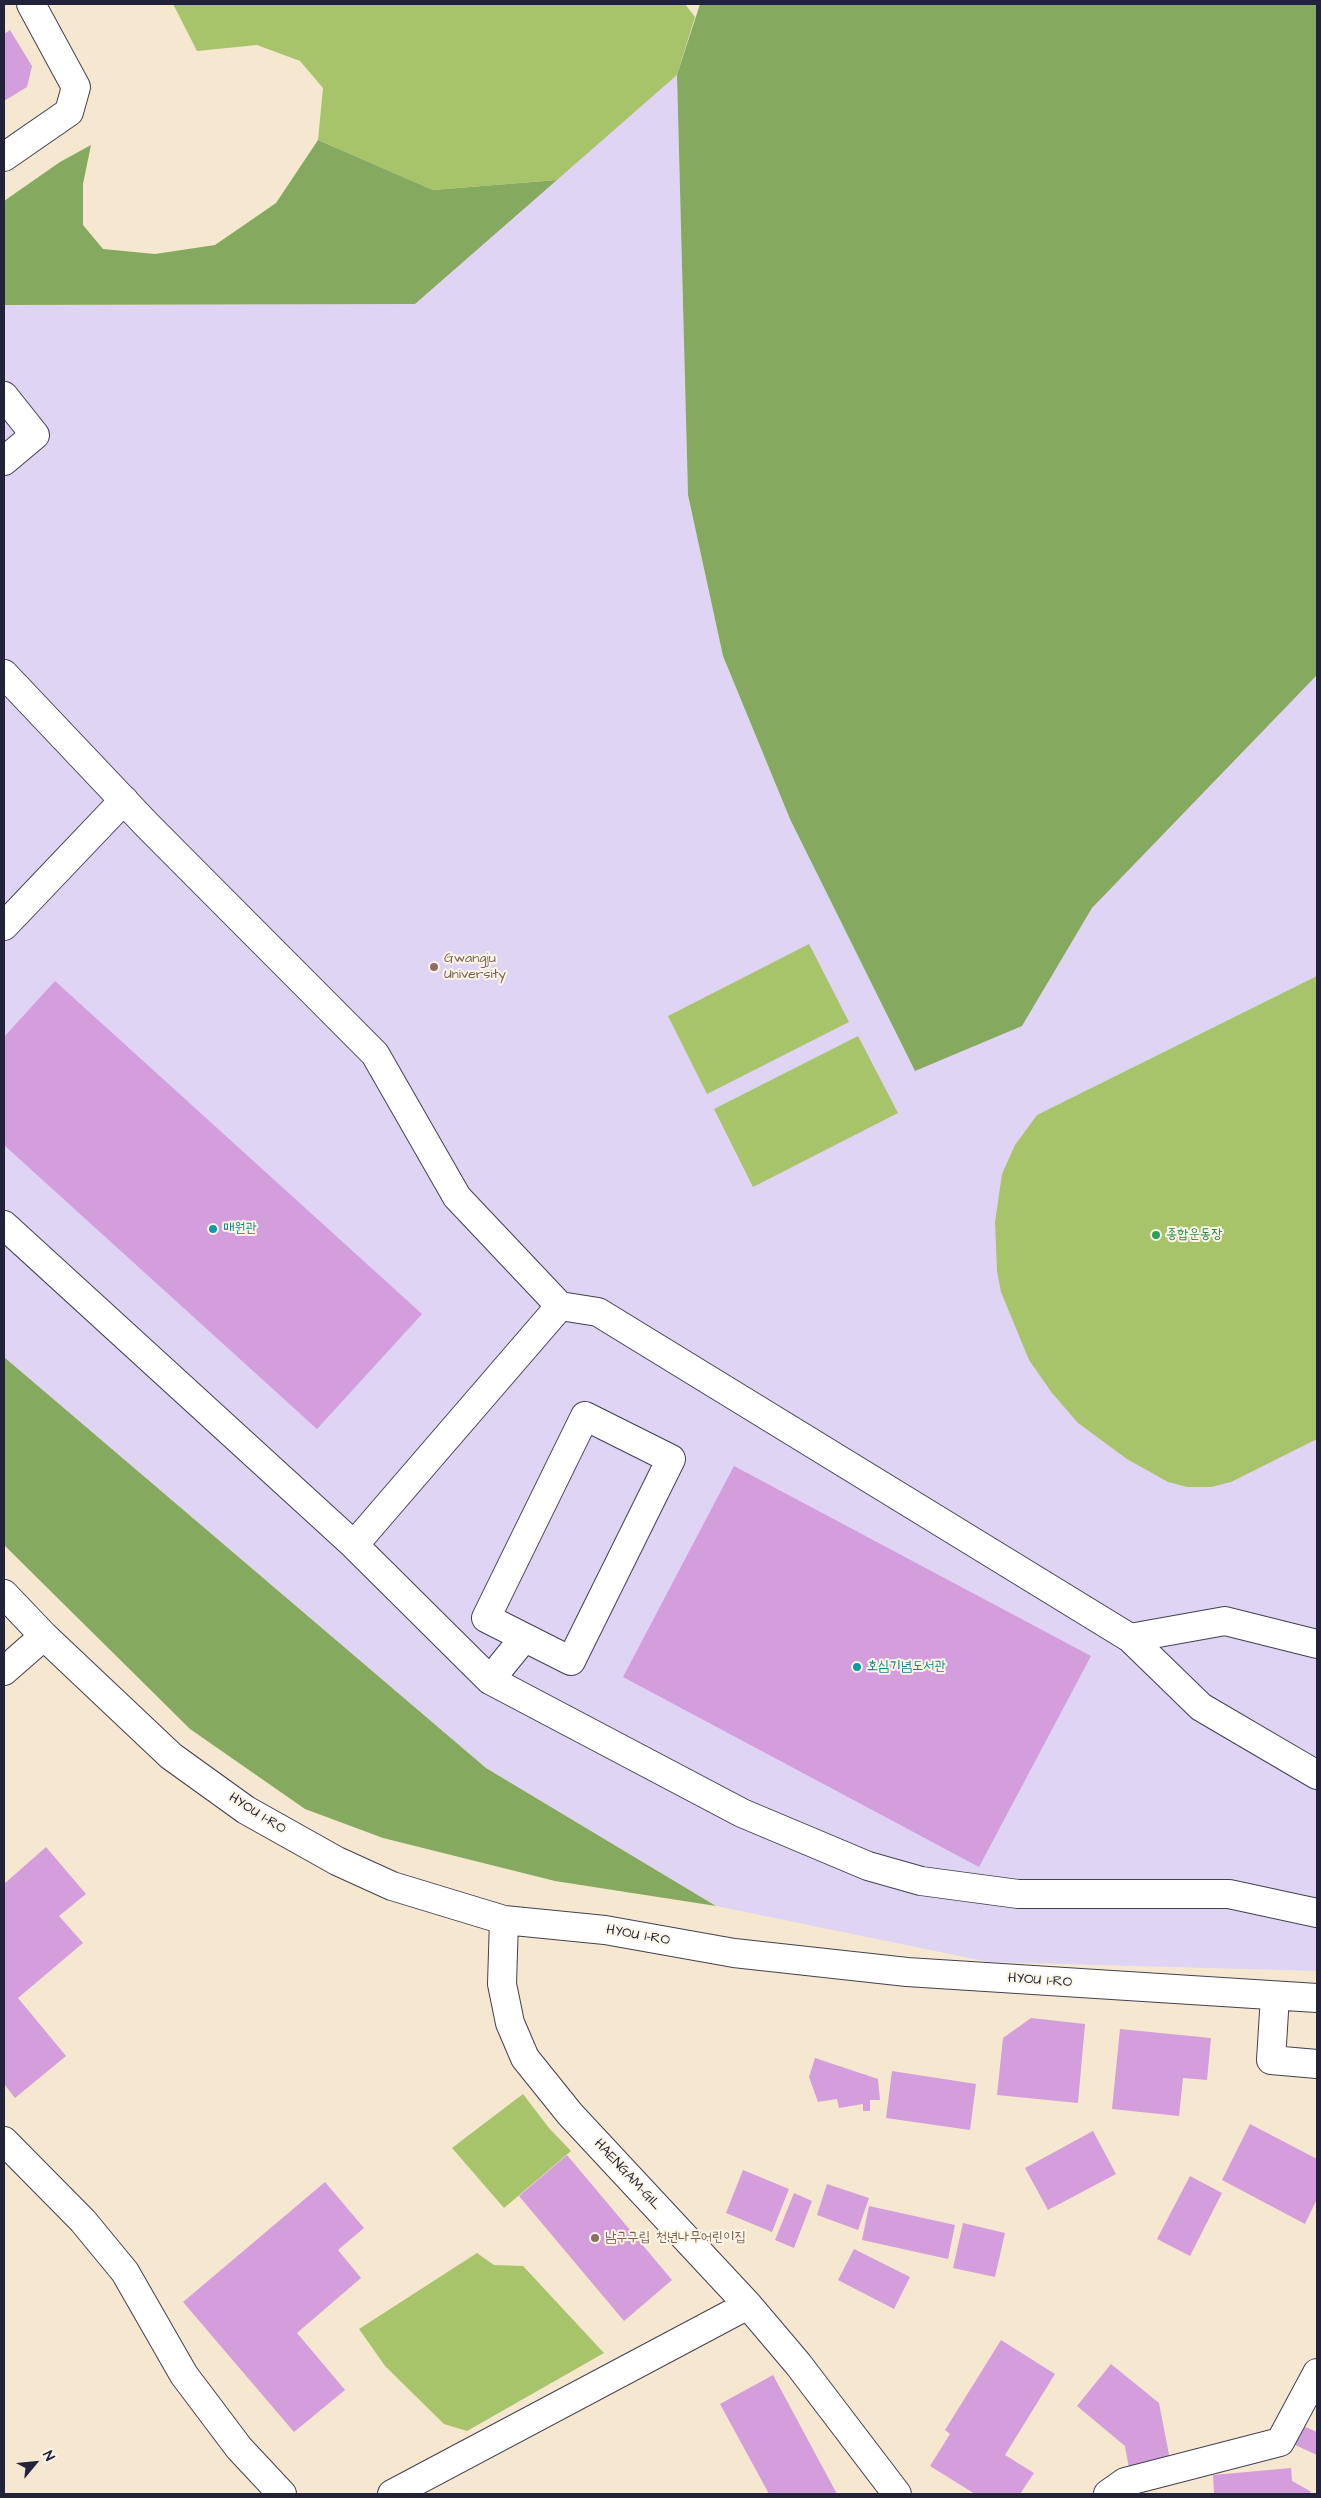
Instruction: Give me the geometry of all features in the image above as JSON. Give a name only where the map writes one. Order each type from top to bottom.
[{"type":"street","points":[[4,157],[69,112],[76,87],[31,4]]},
{"type":"street","points":[[4,396],[35,435],[4,461]]},
{"type":"street","points":[[4,674],[124,800],[375,1054],[457,1197],[560,1306],[598,1312],[1130,1638],[1200,1707],[1317,1774]]},
{"type":"street","points":[[4,926],[124,800]]},
{"type":"street","points":[[4,1225],[354,1545],[490,1680],[742,1813],[868,1866],[921,1881],[1018,1894],[1228,1894],[1317,1913]]},
{"type":"street","points":[[354,1545],[560,1306]]},
{"type":"street","points":[[586,1416],[671,1459],[571,1661],[524,1638],[486,1618],[586,1416]]},
{"type":"street","name":"HYOU 1-RO","points":[[4,1594],[44,1636],[172,1756],[246,1810],[337,1862],[392,1886],[504,1920],[605,1930],[734,1953],[908,1972],[1317,1998]]},
{"type":"street","points":[[1130,1638],[1225,1621],[1317,1644]]},
{"type":"street","points":[[4,1670],[44,1636]]},
{"type":"street","points":[[490,1680],[524,1638]]},
{"type":"street","name":"HAENGAM-GIL","points":[[504,1920],[502,1984],[510,2023],[524,2058],[570,2114],[748,2305],[798,2364],[897,2494]]},
{"type":"street","points":[[1275,1996],[1270,2060],[1317,2064]]},
{"type":"street","points":[[4,2142],[83,2220],[124,2272],[184,2375],[239,2448],[282,2494]]},
{"type":"street","points":[[392,2494],[748,2305]]},
{"type":"street","points":[[1108,2494],[1125,2482],[1280,2442],[1317,2373]]},
{"type":"shaded area","name":"Gwangju University","points":[[677,75],[688,495],[723,656],[790,819],[1022,1026],[1092,908],[1317,675],[1317,1971],[989,1962],[716,1906],[486,1768],[4,1357],[4,305],[415,304]]},
{"type":"green space","points":[[173,4],[685,4],[695,17],[677,75],[557,180],[433,190],[318,140],[323,88],[300,61],[257,45],[197,51]]},
{"type":"green space","points":[[700,4],[1317,4],[1317,675],[1092,908],[1022,1026],[915,1071],[790,819],[723,656],[688,495],[677,75]]},
{"type":"green space","points":[[318,140],[433,190],[557,180],[415,304],[4,305],[4,201],[60,162],[91,145],[83,184],[83,225],[103,249],[155,254],[215,245],[276,203]]},
{"type":"green space","points":[[809,944],[849,1022],[707,1094],[668,1016]]},
{"type":"green space","name":"종합운동장","points":[[1317,976],[1317,1439],[1231,1482],[1211,1487],[1187,1487],[1168,1482],[1127,1459],[1078,1423],[1052,1393],[1029,1360],[1001,1292],[997,1271],[995,1222],[1002,1174],[1015,1145],[1037,1115]]},
{"type":"green space","points":[[858,1036],[898,1113],[753,1187],[714,1109]]},
{"type":"green space","points":[[4,1357],[486,1768],[716,1906],[555,1881],[383,1838],[305,1809],[190,1729],[4,1545]]},
{"type":"green space","points":[[523,2094],[549,2128],[571,2151],[504,2208],[452,2148]]},
{"type":"green space","points":[[477,2253],[494,2265],[523,2266],[604,2353],[467,2431],[444,2424],[385,2366],[359,2329]]},
{"type":"building","points":[[10,30],[32,66],[27,87],[4,101],[4,34]]},
{"type":"building","name":"매원관","points":[[55,981],[422,1314],[317,1429],[4,1145],[4,1037]]},
{"type":"building","name":"호심기념도서관","points":[[734,1466],[1091,1656],[979,1867],[623,1677]]},
{"type":"building","points":[[46,1847],[86,1894],[59,1916],[83,1943],[18,1998],[66,2056],[15,2098],[4,2084],[4,1884]]},
{"type":"building","points":[[1031,2018],[1085,2024],[1078,2103],[997,2095],[1003,2038]]},
{"type":"building","points":[[1120,2029],[1211,2038],[1207,2080],[1183,2078],[1179,2116],[1112,2109]]},
{"type":"building","points":[[815,2058],[878,2079],[880,2100],[870,2100],[870,2111],[863,2111],[863,2104],[839,2108],[837,2099],[818,2102],[809,2077]]},
{"type":"building","points":[[892,2071],[976,2084],[970,2130],[886,2118]]},
{"type":"building","points":[[1250,2124],[1317,2159],[1317,2199],[1305,2224],[1222,2180]]},
{"type":"building","points":[[1093,2131],[1116,2174],[1048,2210],[1025,2168]]},
{"type":"building","name":"남구구립 천년나무어린이집","points":[[567,2155],[672,2280],[624,2321],[519,2196]]},
{"type":"building","points":[[743,2170],[789,2189],[772,2232],[726,2213]]},
{"type":"building","points":[[1190,2176],[1222,2193],[1190,2256],[1157,2239]]},
{"type":"building","points":[[325,2182],[364,2228],[338,2250],[361,2278],[297,2333],[345,2390],[294,2432],[183,2302]]},
{"type":"building","points":[[827,2184],[869,2198],[858,2230],[817,2215]]},
{"type":"building","points":[[794,2193],[812,2201],[794,2248],[775,2240]]},
{"type":"building","points":[[869,2206],[955,2225],[948,2259],[862,2240]]},
{"type":"building","points":[[963,2223],[1005,2233],[995,2277],[953,2268]]},
{"type":"building","points":[[854,2249],[910,2277],[894,2309],[838,2280]]},
{"type":"building","points":[[1001,2340],[1055,2374],[1005,2455],[1034,2473],[1020,2494],[975,2494],[930,2466],[950,2434],[945,2430]]},
{"type":"building","points":[[1111,2364],[1159,2403],[1170,2460],[1129,2468],[1125,2446],[1077,2406]]},
{"type":"building","points":[[773,2375],[837,2494],[769,2494],[720,2404]]},
{"type":"building","points":[[1303,2426],[1317,2432],[1317,2455],[1295,2445]]},
{"type":"building","points":[[1291,2468],[1292,2481],[1310,2491],[1311,2494],[1214,2494],[1213,2475]]},
{"type":"place","name":"Gwangju University","points":[[434,967]]},
{"type":"place","name":"매원관","points":[[213,1229]]},
{"type":"place","name":"종합운동장","points":[[1156,1235]]},
{"type":"place","name":"호심기념도서관","points":[[857,1667]]},
{"type":"place","name":"남구구립 천년나무어린이집","points":[[595,2238]]}]
